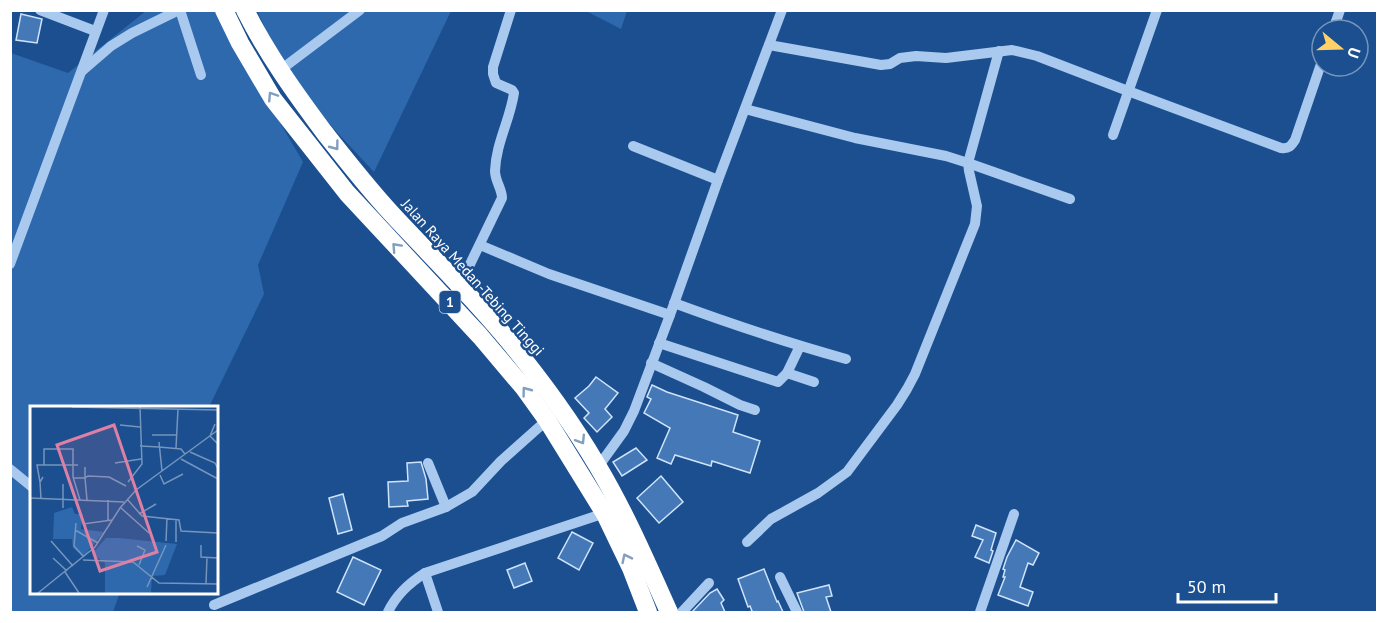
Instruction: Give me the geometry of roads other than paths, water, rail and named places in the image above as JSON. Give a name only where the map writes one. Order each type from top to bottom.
[{"type":"highway","name":"Jalan Raya Medan-Tebing Tinggi","points":[[224,10],[240,43],[273,99],[347,193],[480,336],[524,388],[612,510],[669,612]]},
{"type":"highway","name":"Jalan Raya Medan-Tebing Tinggi","points":[[245,10],[279,71],[352,169],[460,285],[507,339],[558,404],[598,467],[648,612]]},
{"type":"street","points":[[40,10],[95,31]]},
{"type":"street","points":[[10,264],[104,10]]},
{"type":"street","points":[[80,73],[111,46],[179,10],[201,75]]},
{"type":"street","points":[[279,71],[360,10]]},
{"type":"street","points":[[460,285],[502,198],[495,176],[496,163],[498,146],[514,93],[496,83],[493,67],[511,10]]},
{"type":"street","points":[[598,467],[624,430],[634,411],[782,10]]},
{"type":"street","points":[[1113,135],[1157,10]]},
{"type":"street","points":[[769,45],[881,65],[890,64],[900,58],[916,56],[946,58],[1012,50],[1037,56],[1281,148],[1286,148],[1294,140],[1316,78]]},
{"type":"street","points":[[747,542],[771,519],[818,493],[847,472],[897,405],[915,374],[975,224],[977,206],[969,163],[999,51]]},
{"type":"street","points":[[744,109],[855,138],[946,156],[1070,199]]},
{"type":"street","points":[[633,146],[718,180]]},
{"type":"street","points":[[480,245],[549,274],[670,315]]},
{"type":"street","points":[[674,303],[731,324],[846,358]]},
{"type":"street","points":[[659,343],[778,382],[787,373],[800,346]]},
{"type":"street","points":[[651,363],[740,405],[756,410]]},
{"type":"street","points":[[787,373],[814,382]]},
{"type":"street","points":[[214,605],[382,536],[402,523],[446,507],[478,487],[501,461],[547,420]]},
{"type":"street","points":[[428,464],[446,507]]},
{"type":"street","points":[[10,469],[30,485]]},
{"type":"street","points":[[388,612],[409,583],[425,573],[612,510]]},
{"type":"street","points":[[980,612],[1014,514]]},
{"type":"street","points":[[425,573],[438,612]]},
{"type":"street","points":[[780,577],[797,612]]},
{"type":"street","points":[[682,612],[709,583]]}]
